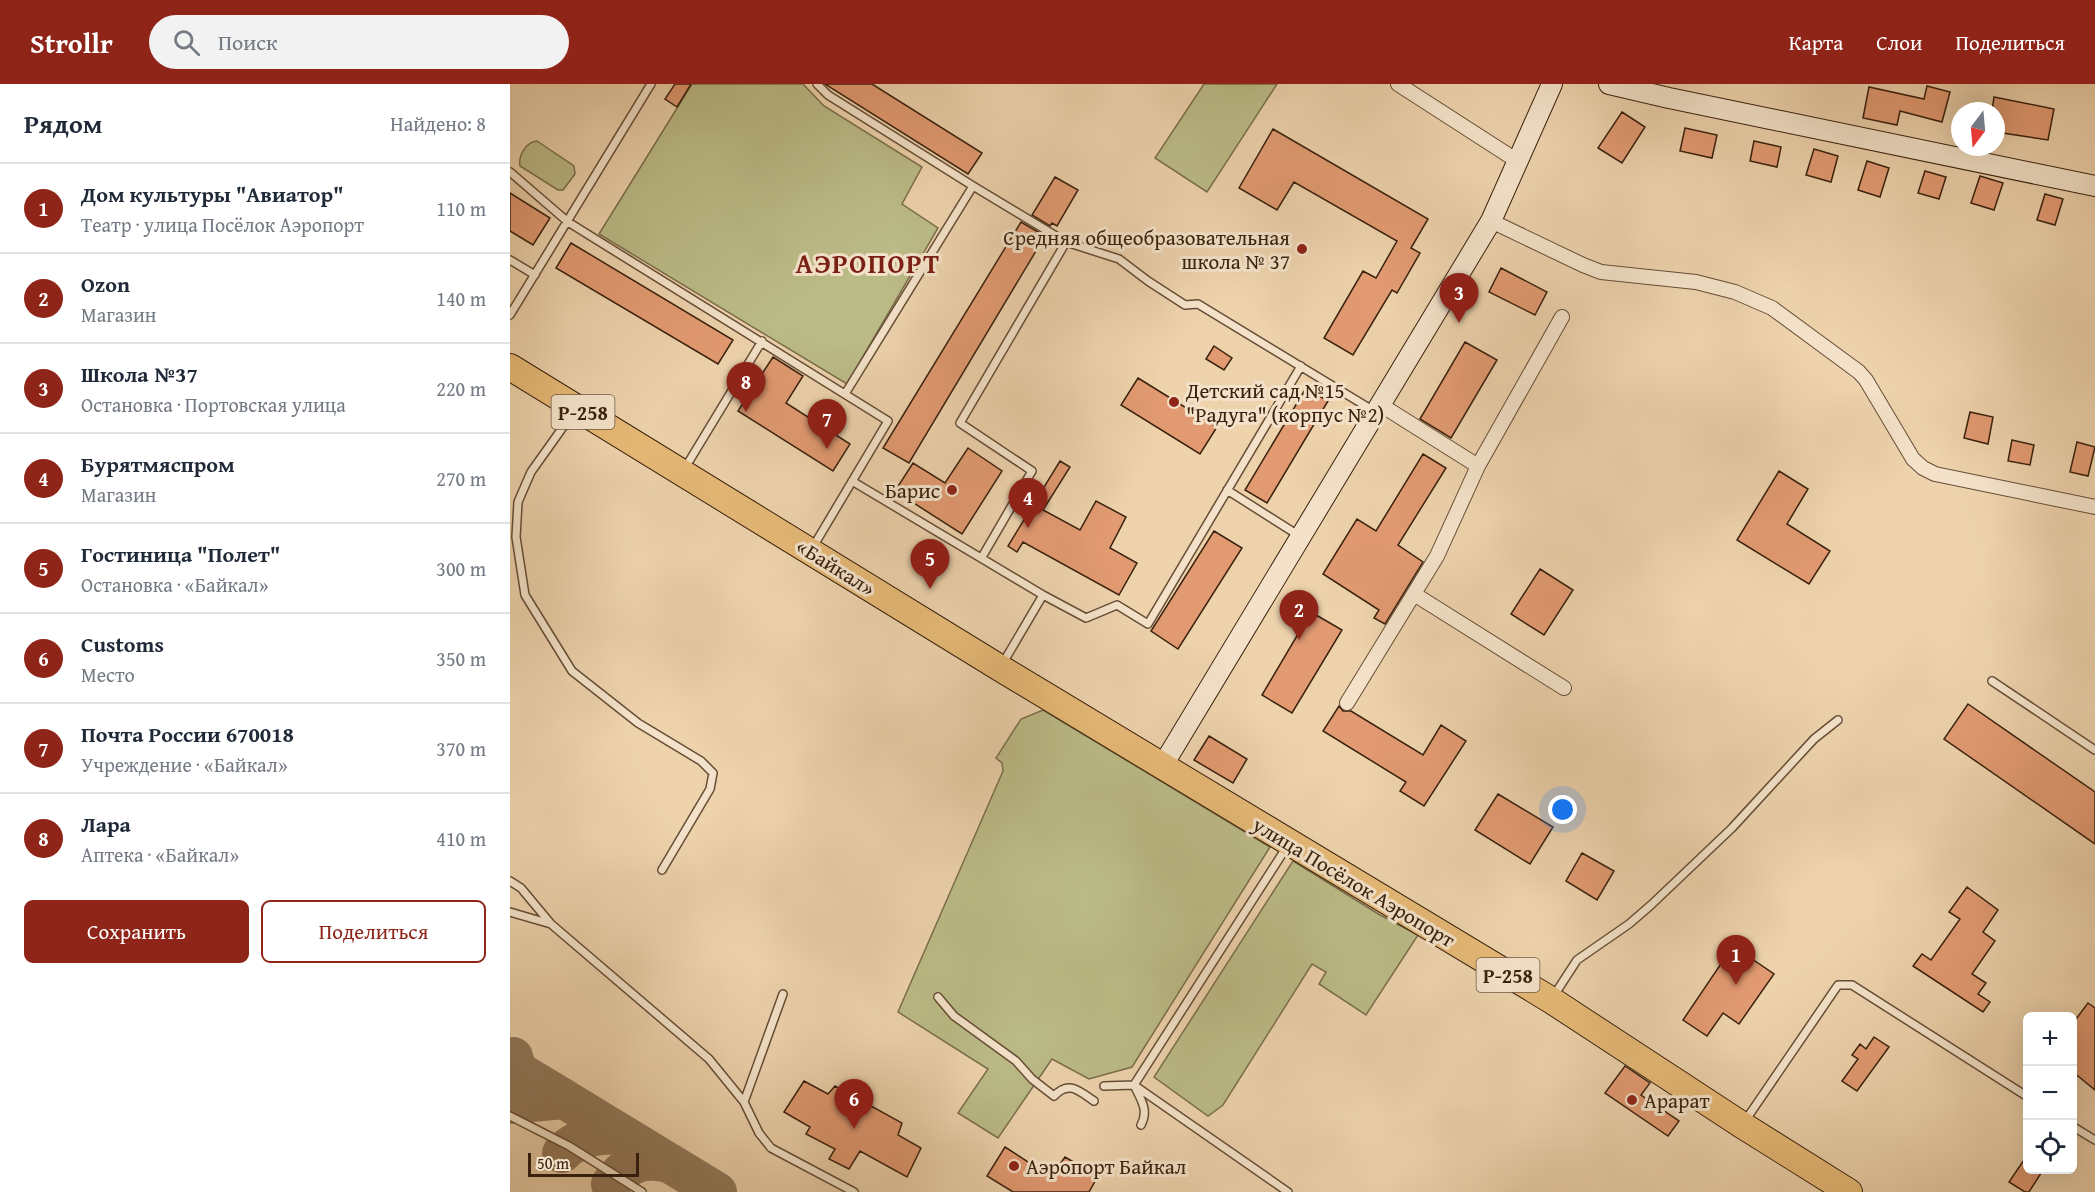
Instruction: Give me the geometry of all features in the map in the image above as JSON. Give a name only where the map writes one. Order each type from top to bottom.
[{"type":"highway","name":"«Байкал»","points":[[510,367],[1000,668],[1163,765]]},
{"type":"highway","name":"улица Посёлок Аэропорт","points":[[1163,765],[1551,1000],[1849,1192]]},
{"type":"main road","points":[[1163,765],[1491,221],[1552,84]]},
{"type":"main road","points":[[1609,84],[2095,186]]},
{"type":"street","points":[[1398,84],[1519,162]]},
{"type":"street","points":[[1491,221],[1601,272],[1696,282],[1735,292],[1772,308],[1859,372],[1866,380],[1912,459],[1923,468],[1947,477],[2095,507]]},
{"type":"street","points":[[1347,703],[1437,556],[1478,466],[1562,317]]},
{"type":"street","points":[[1378,409],[1478,466]]},
{"type":"street","points":[[1414,594],[1564,688]]},
{"type":"lane","points":[[510,315],[651,84]]},
{"type":"lane","points":[[817,84],[828,94],[1066,242],[1119,259],[1185,305],[1198,304],[1378,409]]},
{"type":"lane","points":[[510,172],[568,222],[888,421],[811,551]]},
{"type":"lane","points":[[845,394],[973,186]]},
{"type":"lane","points":[[982,557],[1032,471],[960,423],[1066,242]]},
{"type":"lane","points":[[510,260],[535,275]]},
{"type":"lane","points":[[682,472],[762,342]]},
{"type":"lane","points":[[852,481],[1043,595],[1086,618],[1117,605],[1148,624],[1301,366]]},
{"type":"lane","points":[[577,408],[531,472],[518,502],[516,537],[525,595],[572,671],[638,723],[701,761],[713,773],[710,789],[662,870]]},
{"type":"lane","points":[[1227,490],[1301,537]]},
{"type":"lane","points":[[1000,668],[1043,595]]},
{"type":"lane","points":[[1992,681],[2095,750]]},
{"type":"lane","points":[[1551,1000],[1577,960],[1629,924],[1651,905],[1732,828],[1814,739],[1838,720]]},
{"type":"lane","points":[[1134,1085],[1289,843]]},
{"type":"lane","points":[[510,881],[521,888],[550,924],[709,1059],[744,1102],[759,1133],[771,1148],[851,1191]]},
{"type":"lane","points":[[510,912],[550,924]]},
{"type":"lane","points":[[1742,1125],[1838,985],[1852,985],[2023,1094]]},
{"type":"lane","points":[[744,1102],[783,994]]},
{"type":"lane","points":[[938,996],[954,1016],[1016,1061],[1032,1079],[1054,1096],[1066,1087],[1094,1101]]},
{"type":"lane","points":[[1134,1085],[1146,1116],[1141,1125]]},
{"type":"lane","points":[[1104,1086],[1134,1085],[1288,1192]]},
{"type":"lane","points":[[510,1116],[568,1146],[642,1192]]},
{"type":"lane","points":[[2077,1129],[2095,1140]]},
{"type":"green space","points":[[692,84],[803,84],[824,106],[922,167],[902,204],[938,228],[847,384],[599,234]]},
{"type":"green space","points":[[1204,84],[1277,84],[1207,192],[1155,158]]},
{"type":"green space","points":[[537,141],[574,166],[575,174],[563,190],[558,190],[520,166],[520,158],[524,150],[529,144]]},
{"type":"green space","points":[[1043,710],[1270,847],[1132,1067],[1089,1079],[1052,1059],[998,1138],[958,1113],[988,1069],[898,1012],[1003,771],[1002,763],[996,758],[1021,719]]},
{"type":"green space","points":[[1293,861],[1380,915],[1418,935],[1366,1015],[1319,984],[1326,972],[1312,964],[1223,1105],[1208,1116],[1154,1077]]},
{"type":"building","points":[[675,84],[691,84],[677,107],[665,99]]},
{"type":"building","points":[[825,84],[872,84],[982,153],[968,174]]},
{"type":"building","points":[[1927,86],[1950,92],[1942,122],[1900,111],[1897,125],[1863,118],[1869,87],[1924,99]]},
{"type":"building","points":[[1994,97],[2054,109],[2048,140],[2005,133],[2005,102],[1993,102]]},
{"type":"building","points":[[1622,112],[1645,127],[1622,163],[1598,148]]},
{"type":"building","points":[[1685,128],[1717,135],[1712,158],[1680,151]]},
{"type":"building","points":[[1273,129],[1428,219],[1411,248],[1420,253],[1397,293],[1392,290],[1353,355],[1324,338],[1363,271],[1376,278],[1397,241],[1294,182],[1277,210],[1239,188]]},
{"type":"building","points":[[1754,141],[1781,147],[1777,167],[1750,161]]},
{"type":"building","points":[[1814,149],[1838,156],[1831,182],[1806,175]]},
{"type":"building","points":[[1867,161],[1889,168],[1880,197],[1858,190]]},
{"type":"building","points":[[1925,171],[1946,177],[1939,199],[1918,193]]},
{"type":"building","points":[[1980,176],[2003,183],[1994,210],[1971,203]]},
{"type":"building","points":[[1055,177],[1078,190],[1057,226],[1052,223],[1050,226],[1032,215]]},
{"type":"building","points":[[510,193],[550,218],[533,245],[510,231]]},
{"type":"building","points":[[2045,194],[2063,199],[2055,225],[2037,220]]},
{"type":"building","points":[[1021,222],[1045,236],[909,463],[883,448]]},
{"type":"building","points":[[571,243],[733,340],[718,364],[556,268]]},
{"type":"building","points":[[1501,268],[1547,292],[1535,315],[1489,292]]},
{"type":"building","points":[[1465,342],[1497,360],[1451,438],[1420,419]]},
{"type":"building","points":[[1214,346],[1232,358],[1224,370],[1206,359]]},
{"type":"building","points":[[773,357],[803,376],[786,403],[850,444],[833,471],[738,411]]},
{"type":"building","points":[[1138,378],[1217,427],[1200,454],[1121,405]]},
{"type":"building","points":[[1306,388],[1328,401],[1267,503],[1245,490]]},
{"type":"building","points":[[1970,412],[1993,417],[1988,444],[1964,438]]},
{"type":"building","points":[[2012,440],[2034,445],[2030,465],[2008,461]]},
{"type":"building","points":[[2077,442],[2095,447],[2088,476],[2070,472]]},
{"type":"building","points":[[968,448],[1002,471],[962,534],[895,491],[913,463],[945,483]]},
{"type":"building","points":[[1423,454],[1446,468],[1398,545],[1423,562],[1385,624],[1374,618],[1379,610],[1323,574],[1357,519],[1376,531]]},
{"type":"building","points":[[1060,461],[1070,467],[1043,510],[1080,530],[1096,501],[1126,517],[1110,548],[1137,563],[1119,595],[1023,542],[1017,552],[1008,546]]},
{"type":"building","points":[[1779,471],[1808,489],[1787,524],[1830,551],[1809,584],[1737,540]]},
{"type":"building","points":[[1214,531],[1242,548],[1178,649],[1151,631]]},
{"type":"building","points":[[1540,569],[1573,590],[1544,635],[1511,614]]},
{"type":"building","points":[[1311,612],[1342,630],[1292,713],[1262,695]]},
{"type":"building","points":[[1968,704],[2095,792],[2095,844],[1944,739]]},
{"type":"building","points":[[1339,706],[1343,711],[1351,711],[1423,755],[1441,725],[1466,741],[1424,806],[1400,791],[1406,782],[1323,731]]},
{"type":"building","points":[[1209,736],[1247,759],[1233,783],[1194,760]]},
{"type":"building","points":[[1498,794],[1553,827],[1530,864],[1475,830]]},
{"type":"building","points":[[1582,853],[1614,871],[1597,900],[1566,881]]},
{"type":"building","points":[[1967,887],[1998,910],[1983,932],[1995,941],[1972,974],[1986,983],[1978,994],[1990,1002],[1983,1012],[1913,966],[1922,954],[1931,960],[1960,919],[1949,912]]},
{"type":"building","points":[[1733,946],[1774,974],[1739,1024],[1723,1013],[1707,1036],[1683,1020]]},
{"type":"building","points":[[2088,1003],[2095,1008],[2095,1090],[2077,1075],[2077,1018]]},
{"type":"building","points":[[1874,1037],[1889,1047],[1857,1091],[1842,1081],[1858,1059],[1852,1055],[1860,1044],[1866,1049]]},
{"type":"building","points":[[1625,1066],[1650,1083],[1641,1095],[1679,1121],[1668,1136],[1605,1093]]},
{"type":"building","points":[[804,1081],[828,1094],[835,1086],[902,1123],[898,1135],[921,1148],[907,1177],[860,1151],[849,1169],[829,1159],[835,1149],[806,1134],[810,1127],[784,1112]]},
{"type":"building","name":"Аэропорт Байкал","points":[[1005,1147],[1051,1177],[1065,1157],[1098,1176],[1089,1192],[1013,1192],[987,1176]]},
{"type":"building","points":[[2023,1161],[2023,1174],[2040,1174],[2029,1192],[2009,1182]]},
{"type":"taxiway","points":[[513,1057],[519,1072],[564,1099]]},
{"type":"taxiway","points":[[510,1104],[564,1099],[717,1192]]},
{"type":"taxiway","points":[[562,1153],[583,1139],[608,1135],[625,1136]]},
{"type":"taxiway","points":[[611,1184],[623,1171],[636,1163],[644,1161],[669,1163]]},
{"type":"place","name":"Средняя общеобразовательная школа № 37","points":[[1302,249]]},
{"type":"place","name":"Школа №37","points":[[1459,323]]},
{"type":"place","name":"Детский сад №15 \"Радуга\" (корпус №2)","points":[[1174,402]]},
{"type":"place","name":"Лара","points":[[746,412]]},
{"type":"place","name":"Почта России 670018","points":[[827,449]]},
{"type":"place","name":"Барис","points":[[952,490]]},
{"type":"place","name":"Бурятмяспром","points":[[1028,528]]},
{"type":"place","name":"Гостиница \"Полет\"","points":[[930,589]]},
{"type":"place","name":"Ozon","points":[[1299,640]]},
{"type":"place","name":"Дом культуры \"Авиатор\"","points":[[1736,985]]},
{"type":"place","name":"Арарат","points":[[1632,1100]]},
{"type":"place","name":"Customs","points":[[854,1129]]},
{"type":"place","name":"Аэропорт Байкал","points":[[1014,1166]]},
{"type":"district","name":"АЭРОПОРТ","points":[[868,263]]}]
